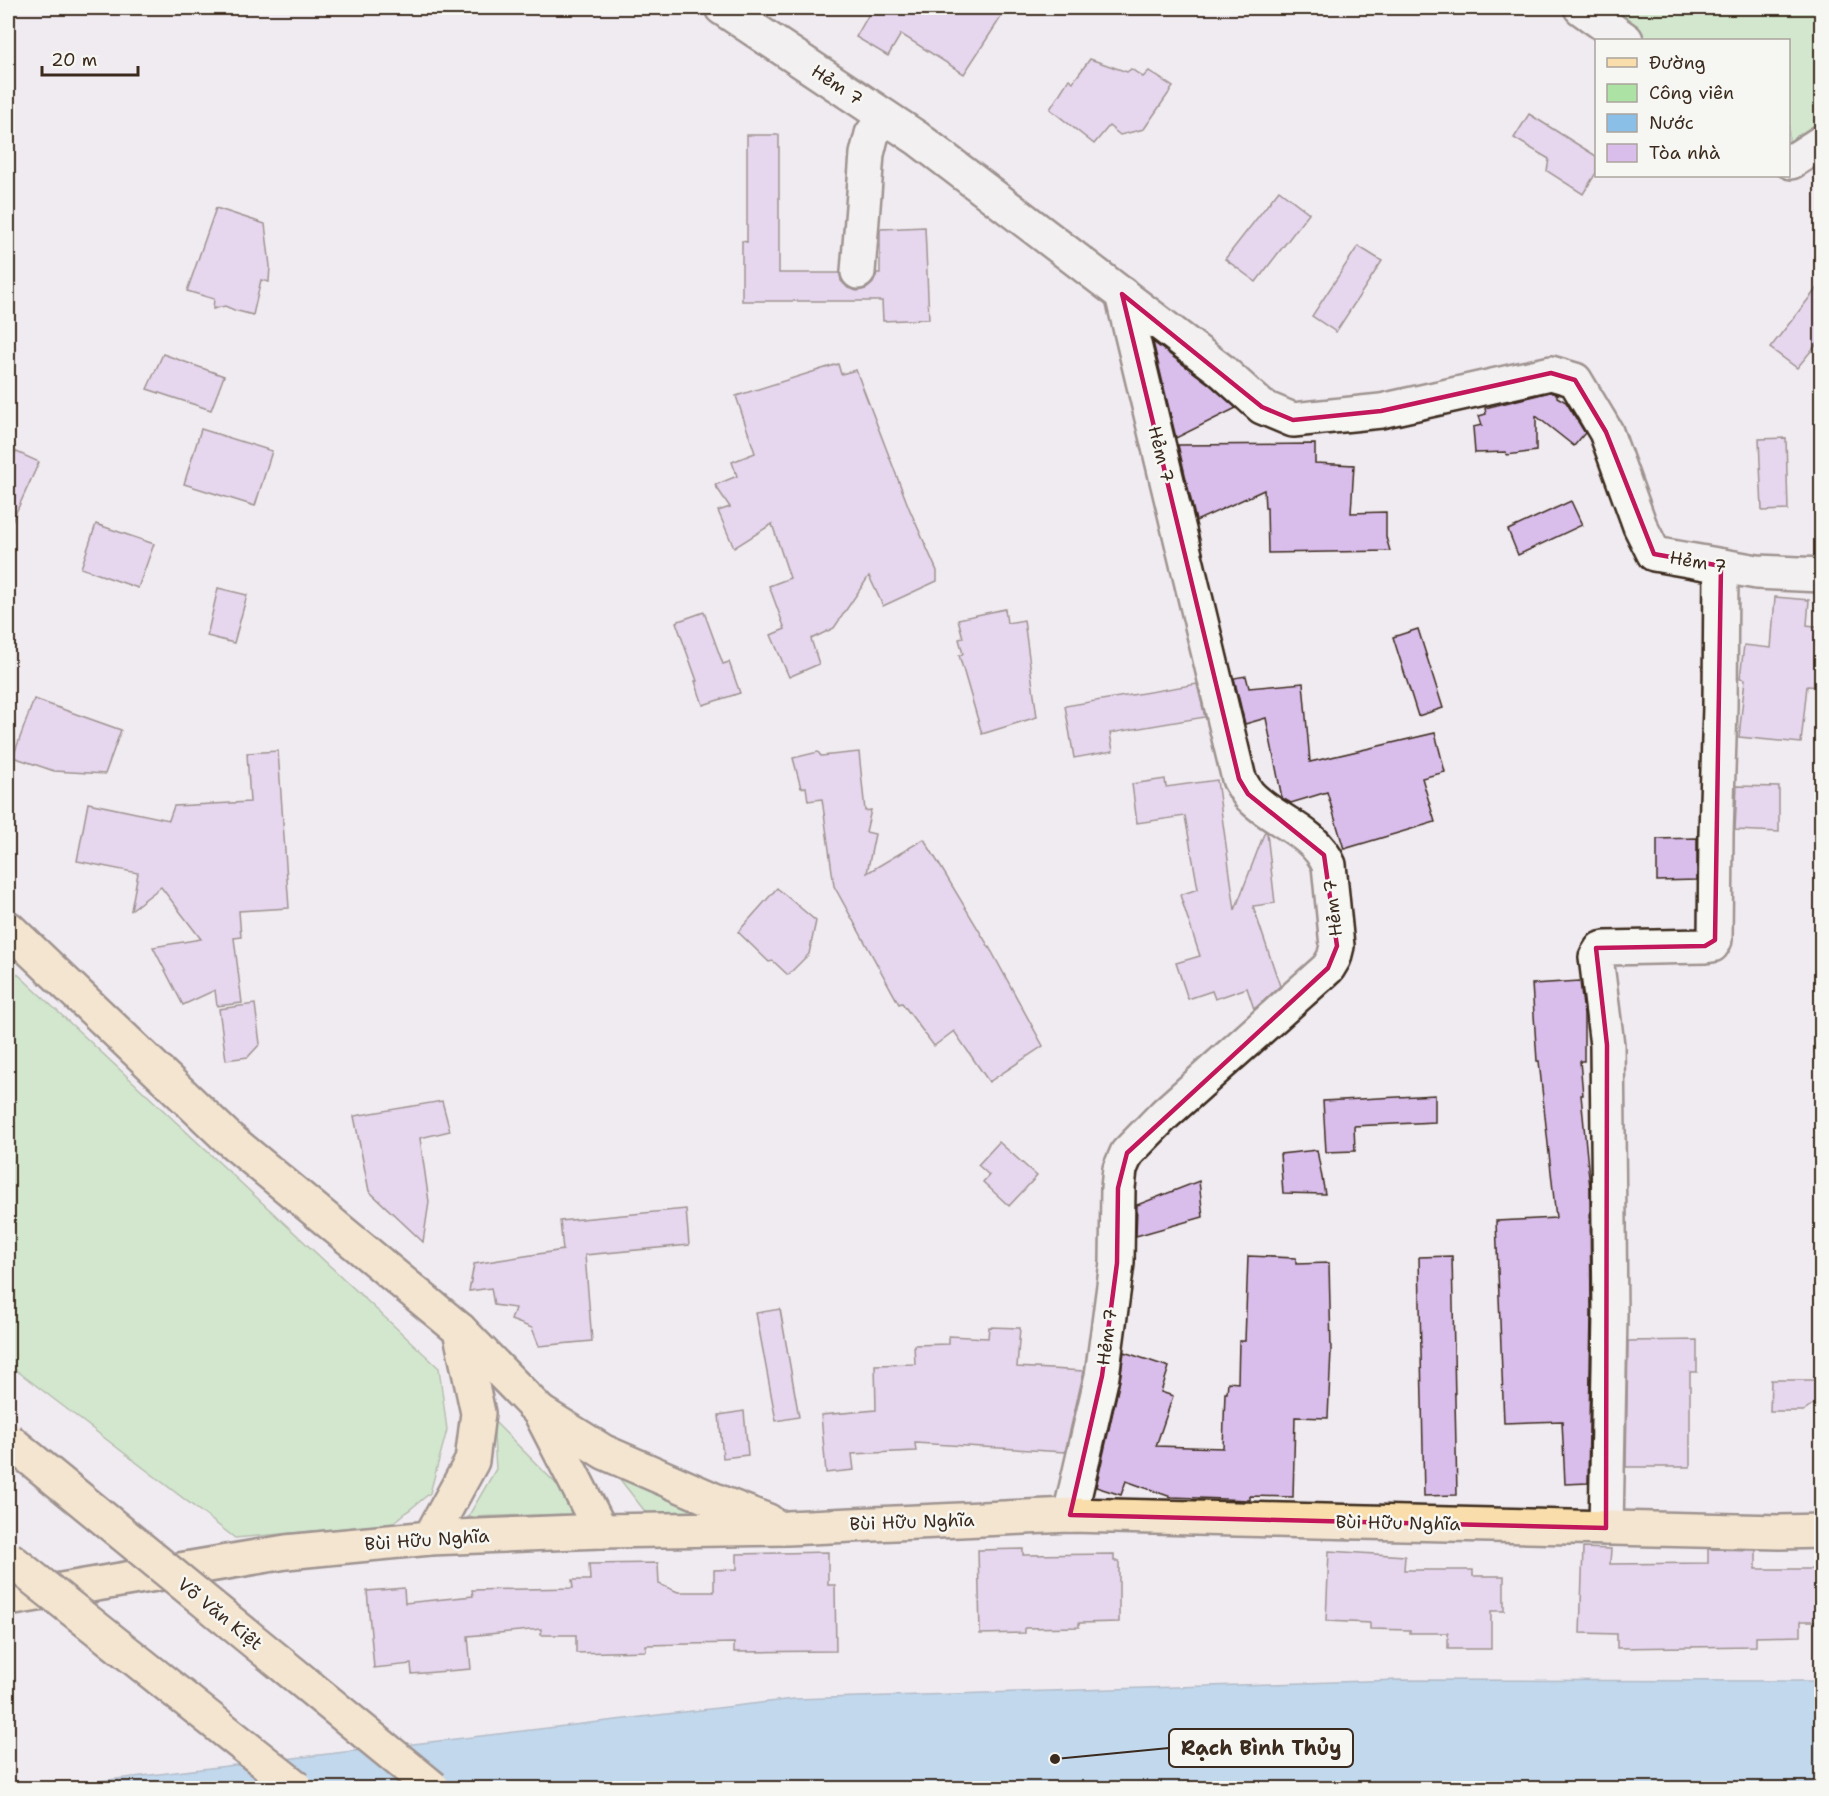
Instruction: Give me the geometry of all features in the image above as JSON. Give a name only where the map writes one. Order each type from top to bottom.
[{"type":"main road","points":[[8,928],[228,1138],[460,1330],[540,1412],[604,1452],[722,1503],[787,1528]]},
{"type":"main road","points":[[430,1538],[472,1461],[478,1413],[460,1330]]},
{"type":"main road","points":[[540,1412],[601,1531]]},
{"type":"main road","name":"Võ Văn Kiệt","points":[[8,1440],[433,1788]]},
{"type":"main road","name":"Bùi Hữu Nghĩa","points":[[8,1599],[285,1552],[430,1538],[601,1531],[787,1528],[1070,1515],[1780,1532],[1821,1531]]},
{"type":"main road","points":[[8,1558],[297,1788]]},
{"type":"street","name":"Hẻm 7","points":[[722,8],[917,138],[1221,370],[1262,407],[1293,420],[1381,411],[1551,373],[1575,380],[1606,432],[1640,526],[1654,554],[1757,572],[1821,575]]},
{"type":"street","points":[[1581,8],[1625,39]]},
{"type":"street","points":[[858,272],[867,154],[872,134],[885,117]]},
{"type":"street","points":[[1790,161],[1821,142]]},
{"type":"street","name":"Hẻm 7","points":[[1070,1515],[1102,1376],[1118,1263],[1120,1169],[1127,1153],[1165,1114],[1328,968],[1337,946],[1329,865],[1324,855],[1310,839],[1248,794],[1239,779],[1122,294]]},
{"type":"street","points":[[1606,1528],[1610,1314],[1607,1045],[1596,957],[1601,949],[1606,948],[1705,946],[1712,945],[1715,940],[1721,566]]},
{"type":"highlighted area","points":[[1122,294],[1262,407],[1293,420],[1381,411],[1551,373],[1575,380],[1606,432],[1654,554],[1721,566],[1715,940],[1705,946],[1596,948],[1607,1045],[1606,1528],[1070,1515],[1102,1376],[1117,1263],[1118,1188],[1127,1153],[1328,968],[1337,946],[1324,855],[1248,794],[1239,779]]},
{"type":"green space","points":[[1581,8],[1821,8],[1821,142],[1790,159],[1790,39],[1625,39]]},
{"type":"green space","points":[[8,965],[439,1368],[447,1430],[430,1493],[392,1524],[235,1538],[8,1364]]},
{"type":"green space","points":[[493,1420],[577,1505],[570,1514],[468,1517],[496,1469]]},
{"type":"green space","points":[[612,1469],[718,1515],[647,1514]]},
{"type":"water","points":[[1398,1680],[1821,1681],[1821,1788],[40,1788],[794,1699]]},
{"type":"building","points":[[859,8],[1007,8],[964,74],[901,34],[888,56],[856,37],[869,14]]},
{"type":"building","points":[[1090,59],[1127,72],[1131,69],[1143,77],[1149,71],[1173,87],[1144,129],[1120,135],[1109,126],[1094,144],[1050,109],[1069,79],[1073,82]]},
{"type":"building","points":[[1529,114],[1595,155],[1595,175],[1583,194],[1547,171],[1549,159],[1514,138]]},
{"type":"building","points":[[747,135],[779,135],[779,273],[840,273],[841,281],[848,288],[857,291],[866,289],[873,283],[877,273],[880,273],[880,229],[925,227],[929,319],[883,321],[882,301],[742,301],[742,241],[747,242]]},
{"type":"building","points":[[1279,190],[1309,213],[1256,282],[1225,259]]},
{"type":"building","points":[[216,208],[265,224],[270,266],[269,282],[261,280],[253,315],[225,306],[213,309],[214,299],[187,291]]},
{"type":"building","points":[[1358,246],[1382,261],[1336,332],[1312,316]]},
{"type":"building","points":[[1821,283],[1821,339],[1797,368],[1770,348]]},
{"type":"building","points":[[1153,342],[1209,384],[1236,408],[1176,438]]},
{"type":"building","points":[[163,354],[224,376],[211,410],[147,389]]},
{"type":"building","points":[[838,364],[841,374],[856,370],[909,508],[937,571],[937,581],[883,606],[869,576],[834,628],[811,639],[819,664],[789,677],[771,635],[785,629],[769,586],[790,578],[772,524],[734,548],[718,511],[730,507],[715,485],[737,476],[732,462],[755,453],[736,396]]},
{"type":"building","points":[[1550,392],[1557,394],[1557,397],[1566,402],[1585,433],[1574,446],[1536,416],[1536,451],[1507,455],[1506,452],[1475,453],[1473,427],[1482,425],[1479,416],[1486,414],[1485,408]]},
{"type":"building","points":[[201,429],[272,451],[255,506],[184,484]]},
{"type":"building","points":[[1786,438],[1788,510],[1762,511],[1759,439]]},
{"type":"building","points":[[1315,444],[1315,463],[1354,465],[1351,513],[1386,512],[1386,537],[1390,551],[1268,553],[1267,508],[1265,508],[1264,490],[1196,521],[1178,445]]},
{"type":"building","points":[[8,448],[39,462],[8,530]]},
{"type":"building","points":[[1571,501],[1582,525],[1518,555],[1508,530]]},
{"type":"building","points":[[96,524],[154,544],[138,588],[81,568]]},
{"type":"building","points":[[218,588],[247,595],[234,643],[207,636]]},
{"type":"building","points":[[1775,597],[1809,600],[1807,625],[1821,627],[1821,687],[1807,686],[1801,743],[1739,737],[1745,679],[1740,678],[1744,645],[1771,648]]},
{"type":"building","points":[[1005,609],[1007,623],[1024,620],[1037,717],[982,734],[959,655],[963,654],[959,639],[963,638],[958,619]]},
{"type":"building","points":[[704,612],[723,664],[729,662],[740,693],[703,705],[676,622]]},
{"type":"building","points":[[1418,629],[1443,708],[1418,716],[1393,637]]},
{"type":"building","points":[[1246,676],[1249,688],[1303,683],[1310,762],[1435,733],[1445,772],[1422,778],[1435,822],[1344,849],[1327,792],[1291,803],[1282,798],[1266,718],[1245,724],[1234,678]]},
{"type":"building","points":[[1197,684],[1205,717],[1110,733],[1113,751],[1074,758],[1065,706]]},
{"type":"building","points":[[34,699],[121,730],[105,774],[54,771],[13,757]]},
{"type":"building","points":[[278,751],[289,908],[239,911],[241,937],[234,938],[242,1003],[217,1006],[215,990],[183,1005],[153,947],[201,939],[161,887],[131,910],[138,873],[77,861],[88,803],[169,820],[174,806],[250,802],[247,753]]},
{"type":"building","points":[[818,752],[821,756],[859,752],[865,811],[871,810],[866,832],[875,834],[867,873],[924,839],[992,952],[1043,1046],[989,1082],[954,1031],[934,1046],[902,1003],[899,1004],[834,886],[822,799],[808,801],[806,787],[801,788],[793,758]]},
{"type":"building","points":[[1165,779],[1166,787],[1217,780],[1235,910],[1265,831],[1267,833],[1275,903],[1253,906],[1280,986],[1254,1009],[1247,988],[1215,999],[1212,991],[1188,999],[1176,963],[1200,956],[1180,895],[1198,889],[1185,816],[1137,823],[1132,784]]},
{"type":"building","points":[[1737,786],[1779,787],[1779,832],[1735,830]]},
{"type":"building","points":[[1697,838],[1697,880],[1657,881],[1657,839]]},
{"type":"building","points":[[777,888],[816,921],[809,954],[788,975],[773,961],[769,962],[738,932]]},
{"type":"building","points":[[1580,981],[1584,1015],[1584,1061],[1580,1061],[1583,1095],[1581,1095],[1590,1188],[1591,1314],[1588,1483],[1565,1484],[1562,1421],[1504,1423],[1496,1221],[1556,1218],[1539,1061],[1537,1061],[1532,984]]},
{"type":"building","points":[[255,1004],[260,1044],[248,1057],[226,1060],[219,1009]]},
{"type":"building","points":[[1435,1095],[1435,1122],[1354,1126],[1355,1151],[1326,1152],[1323,1101]]},
{"type":"building","points":[[442,1101],[450,1131],[420,1138],[429,1202],[423,1242],[369,1191],[354,1116]]},
{"type":"building","points":[[999,1142],[1037,1176],[1009,1206],[983,1182],[989,1175],[978,1165]]},
{"type":"building","points":[[1317,1150],[1325,1194],[1283,1193],[1280,1154]]},
{"type":"building","points":[[1199,1181],[1203,1217],[1136,1236],[1137,1205]]},
{"type":"building","points":[[686,1209],[689,1245],[585,1255],[592,1341],[539,1346],[532,1328],[511,1320],[515,1308],[494,1305],[491,1288],[469,1291],[474,1264],[563,1250],[560,1221]]},
{"type":"building","points":[[1248,1256],[1296,1258],[1296,1264],[1329,1263],[1331,1350],[1328,1418],[1295,1417],[1293,1497],[1250,1496],[1250,1500],[1171,1497],[1126,1481],[1121,1495],[1096,1487],[1124,1352],[1169,1367],[1161,1392],[1173,1396],[1156,1446],[1223,1448],[1225,1393],[1227,1393],[1228,1382],[1238,1383],[1239,1341],[1245,1341]]},
{"type":"building","points":[[1452,1256],[1457,1495],[1424,1496],[1419,1257]]},
{"type":"building","points":[[780,1309],[799,1417],[776,1421],[756,1313]]},
{"type":"building","points":[[989,1327],[1020,1328],[1017,1367],[1084,1371],[1065,1452],[915,1443],[916,1451],[852,1454],[854,1470],[826,1473],[821,1415],[876,1410],[875,1365],[915,1364],[914,1345],[949,1344],[949,1336],[988,1338]]},
{"type":"building","points":[[1697,1340],[1697,1372],[1690,1372],[1690,1467],[1626,1467],[1628,1341]]},
{"type":"building","points":[[1771,1380],[1821,1380],[1821,1399],[1804,1411],[1770,1411]]},
{"type":"building","points":[[744,1411],[748,1455],[723,1458],[719,1415]]},
{"type":"building","points":[[1583,1548],[1611,1549],[1610,1564],[1708,1563],[1708,1549],[1756,1550],[1756,1569],[1821,1569],[1821,1621],[1801,1621],[1801,1636],[1756,1637],[1756,1646],[1617,1648],[1617,1634],[1580,1633]]},
{"type":"building","points":[[1023,1549],[1023,1555],[1114,1554],[1114,1561],[1119,1561],[1119,1622],[1079,1623],[1079,1627],[1025,1628],[1025,1633],[980,1634],[978,1550]]},
{"type":"building","points":[[1329,1551],[1405,1556],[1404,1570],[1473,1570],[1473,1576],[1504,1576],[1504,1611],[1491,1611],[1491,1649],[1448,1649],[1448,1633],[1410,1633],[1410,1630],[1370,1629],[1370,1623],[1326,1621]]},
{"type":"building","points":[[828,1552],[828,1585],[835,1585],[836,1651],[734,1652],[734,1643],[646,1645],[646,1651],[576,1653],[576,1635],[541,1635],[541,1629],[468,1636],[471,1669],[412,1674],[411,1664],[374,1668],[367,1591],[404,1588],[405,1603],[473,1596],[472,1590],[573,1588],[572,1580],[590,1580],[589,1564],[658,1563],[659,1584],[678,1592],[714,1592],[714,1570],[737,1569],[737,1554]]},
{"type":"place","name":"Rạch Bình Thủy","points":[[1055,1759]]}]
